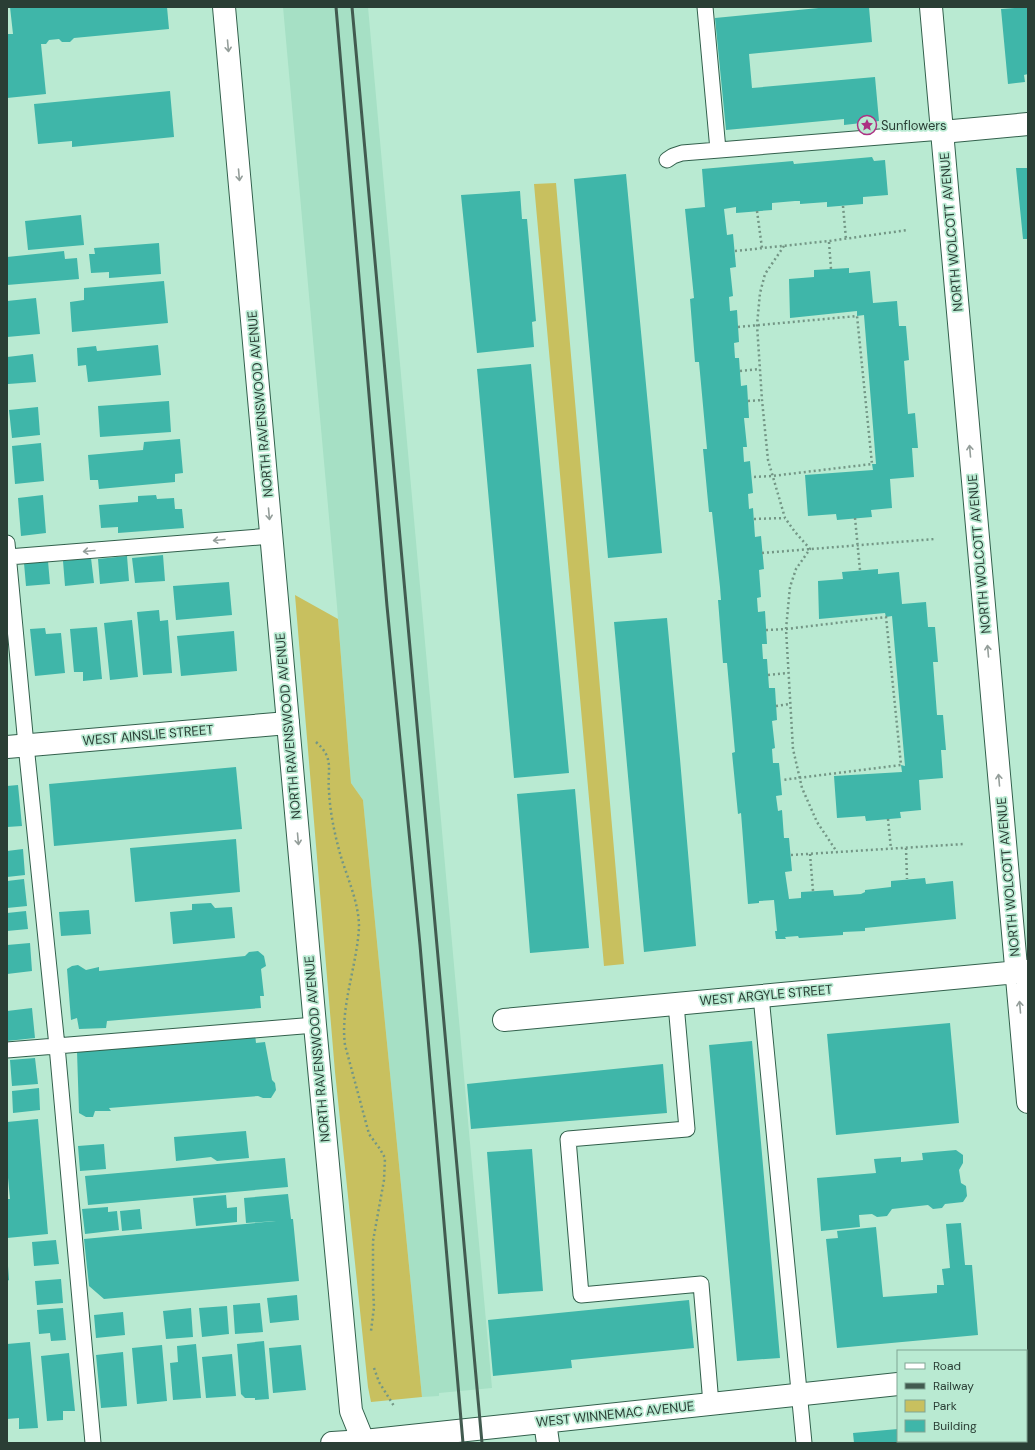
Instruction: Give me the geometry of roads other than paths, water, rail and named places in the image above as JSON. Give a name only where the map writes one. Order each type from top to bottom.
[{"type":"street","name":"NORTH RAVENSWOOD AVENUE","points":[[224,7],[351,1411],[364,1442]]},
{"type":"street","name":"NORTH WOLCOTT AVENUE","points":[[931,7],[1022,972],[1028,1102]]},
{"type":"street","points":[[942,132],[1028,124]]},
{"type":"street","name":"WEST AINSLIE STREET","points":[[16,746],[289,732]]},
{"type":"street","name":"WEST ARGYLE STREET","points":[[504,1020],[1022,972]]},
{"type":"street","name":"WEST WINNEMAC AVENUE","points":[[332,1443],[364,1442],[897,1384]]},
{"type":"street","points":[[546,1422],[548,1443]]},
{"type":"lane","points":[[705,7],[718,150]]},
{"type":"lane","points":[[667,160],[682,153],[942,132]]},
{"type":"lane","points":[[93,1443],[57,1046],[16,746],[8,550],[271,536]]},
{"type":"lane","points":[[761,996],[804,1443]]},
{"type":"lane","points":[[676,1004],[687,1129],[568,1139],[580,1287],[581,1294],[701,1284],[711,1404]]},
{"type":"lane","points":[[7,1050],[315,1025]]},
{"type":"railway","points":[[336,7],[387,606],[420,945],[463,1443]]},
{"type":"railway","points":[[352,7],[482,1443]]},
{"type":"place","name":"Sunflowers","points":[[867,125]]}]
